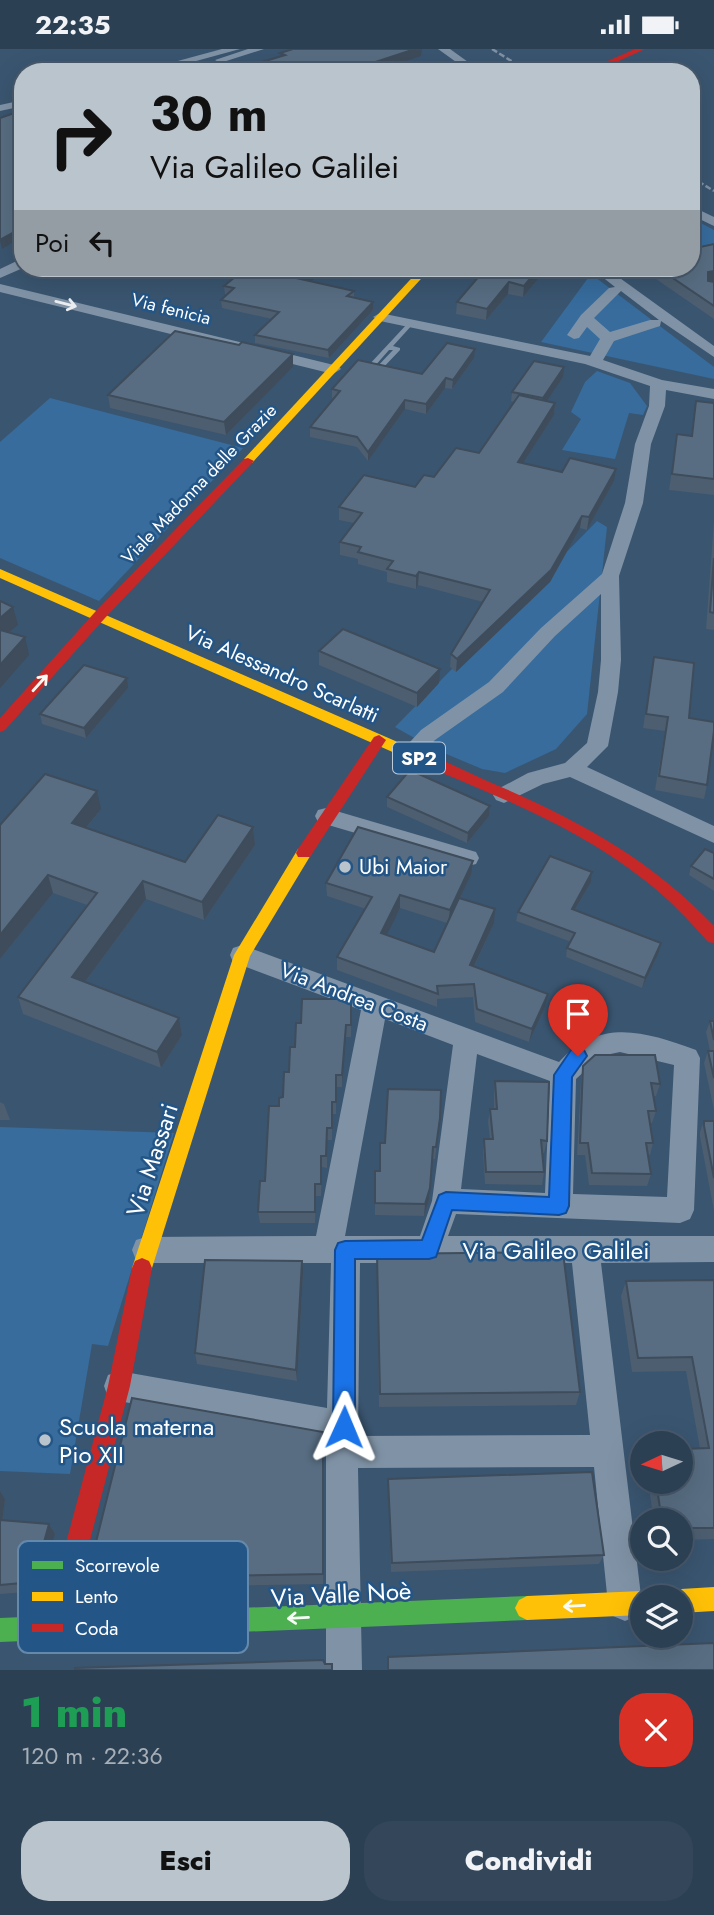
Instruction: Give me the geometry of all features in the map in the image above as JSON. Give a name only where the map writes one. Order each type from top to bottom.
[{"type":"street","points":[[178,63],[235,49]]},
{"type":"street","points":[[209,63],[260,49]]},
{"type":"street","points":[[443,49],[464,63]]},
{"type":"street","points":[[606,61],[641,49]]},
{"type":"street","name":"Viale Madonna delle Grazie","points":[[0,727],[100,615],[213,500],[418,277]]},
{"type":"street","points":[[611,277],[714,353]]},
{"type":"street","name":"Via fenicia","points":[[0,288],[333,369]]},
{"type":"street","points":[[574,335],[586,318],[614,291]]},
{"type":"street","points":[[380,317],[594,362],[657,384],[714,394]]},
{"type":"street","points":[[586,318],[608,338]]},
{"type":"street","points":[[594,362],[608,338],[655,323]]},
{"type":"street","points":[[692,335],[714,329]]},
{"type":"street","points":[[504,795],[536,778],[572,769],[597,746],[611,660],[610,576],[634,503],[643,444],[657,406],[657,384]]},
{"type":"street","name":"Via Alessandro Scarlatti","points":[[0,573],[504,795],[618,851],[659,881],[714,937]]},
{"type":"street","points":[[410,754],[428,736],[496,687],[548,632],[610,576]]},
{"type":"street","name":"Via Massari","points":[[78,1541],[119,1386],[146,1250],[242,955],[326,816],[379,740]]},
{"type":"street","points":[[572,769],[714,835]]},
{"type":"street","points":[[326,816],[468,859]]},
{"type":"street","name":"Via Andrea Costa","points":[[242,955],[563,1075]]},
{"type":"street","points":[[344,1670],[343,1440],[337,1250],[375,1004]]},
{"type":"street","points":[[429,1250],[446,1201],[466,1039]]},
{"type":"street","points":[[446,1201],[559,1206],[680,1210],[687,1058],[624,1040],[595,1046],[578,1056],[563,1075],[559,1206]]},
{"type":"street","points":[[585,1249],[608,1451],[631,1585]]},
{"type":"street","name":"Via Galileo Galilei","points":[[146,1250],[714,1249]]},
{"type":"street","points":[[119,1386],[343,1440],[608,1451]]},
{"type":"street","points":[[693,1600],[714,1599]]},
{"type":"street","name":"Via Valle Noè","points":[[248,1620],[630,1603]]},
{"type":"street","name":"Via Valle Noè","points":[[0,1630],[18,1630]]},
{"type":"lane","points":[[388,348],[410,324]]},
{"type":"shaded area","points":[[700,223],[714,230],[714,255],[700,256]]},
{"type":"shaded area","points":[[589,277],[595,277],[714,367],[714,379],[541,342]]},
{"type":"shaded area","points":[[597,371],[630,383],[647,406],[643,415],[629,413],[615,459],[562,450],[581,419],[571,412],[585,382]]},
{"type":"shaded area","points":[[50,398],[243,448],[99,601],[0,558],[0,442]]},
{"type":"shaded area","points":[[597,521],[607,527],[587,714],[556,749],[505,773],[482,769],[432,748],[395,727]]},
{"type":"shaded area","name":"Scuola materna Pio XII","points":[[0,1127],[174,1133],[108,1346],[92,1344],[70,1474],[0,1471]]},
{"type":"building","points":[[293,49],[415,49],[372,63],[259,63],[285,55],[280,53]]},
{"type":"building","points":[[14,113],[14,232],[0,240],[0,118]]},
{"type":"building","points":[[714,244],[714,271],[708,272],[708,281],[714,282],[714,306],[671,277],[700,277],[700,247]]},
{"type":"building","points":[[235,277],[299,277],[296,278],[354,291],[347,296],[373,302],[328,350],[255,335],[279,312],[221,300],[234,288],[224,286]]},
{"type":"building","points":[[478,277],[532,277],[524,286],[509,282],[487,309],[457,302]]},
{"type":"building","points":[[175,331],[293,354],[224,422],[108,395]]},
{"type":"building","points":[[447,343],[475,349],[453,380],[446,378],[426,404],[405,400],[368,452],[357,437],[310,427],[340,391],[332,389],[358,360],[422,374]]},
{"type":"building","points":[[534,361],[564,367],[543,398],[512,392]]},
{"type":"building","points":[[519,395],[555,403],[518,462],[562,472],[570,458],[616,469],[589,517],[582,516],[551,570],[457,659],[451,654],[490,590],[419,572],[416,576],[387,569],[393,561],[358,552],[361,547],[340,542],[362,513],[339,507],[364,475],[415,487],[424,475],[434,477],[456,448],[479,453]]},
{"type":"building","points":[[696,401],[714,403],[714,479],[672,474],[677,434],[692,436]]},
{"type":"building","points":[[714,558],[714,613],[710,612]]},
{"type":"building","points":[[0,601],[13,607],[0,618]]},
{"type":"building","points":[[343,629],[440,669],[417,693],[319,651]]},
{"type":"building","points":[[0,630],[25,637],[0,665]]},
{"type":"building","points":[[654,657],[694,663],[689,718],[714,722],[707,785],[659,776],[668,717],[646,714]]},
{"type":"building","points":[[84,665],[127,678],[84,728],[40,714]]},
{"type":"building","points":[[410,770],[490,806],[468,833],[387,797]]},
{"type":"building","points":[[45,774],[97,791],[72,823],[185,862],[218,815],[253,827],[202,902],[143,881],[72,977],[179,1018],[157,1052],[18,997],[97,893],[48,875],[0,935],[0,825]]},
{"type":"building","points":[[358,827],[473,861],[450,910],[400,895],[381,933],[434,952],[459,898],[495,909],[470,965],[548,994],[532,1029],[477,1009],[474,984],[437,986],[438,994],[337,957],[372,897],[326,883]]},
{"type":"building","points":[[705,849],[714,853],[714,879],[691,866]]},
{"type":"building","points":[[550,856],[592,872],[572,909],[661,943],[645,978],[567,948],[575,933],[518,912]]},
{"type":"building","points":[[302,999],[351,999],[351,1025],[346,1025],[342,1075],[336,1075],[336,1102],[332,1102],[332,1128],[327,1128],[326,1156],[321,1156],[321,1184],[315,1184],[315,1212],[258,1212],[260,1181],[265,1181],[269,1106],[279,1106],[279,1098],[283,1097],[284,1072],[289,1072],[290,1047],[295,1047],[296,1023],[301,1023]]},
{"type":"building","points":[[710,1021],[714,1021],[714,1040]]},
{"type":"building","points":[[708,1051],[714,1051],[714,1078]]},
{"type":"building","points":[[595,1055],[655,1055],[660,1084],[651,1083],[656,1111],[648,1111],[653,1143],[646,1143],[651,1174],[592,1173],[588,1143],[580,1143],[583,1066]]},
{"type":"building","points":[[495,1081],[549,1082],[547,1141],[541,1140],[544,1172],[486,1172],[484,1139],[493,1139],[490,1109],[497,1109]]},
{"type":"building","points":[[388,1089],[441,1090],[436,1147],[433,1147],[430,1188],[425,1204],[375,1203],[375,1171],[380,1171],[380,1143],[385,1143]]},
{"type":"building","points":[[704,1121],[714,1121],[714,1178],[704,1126]]},
{"type":"building","points":[[563,1252],[580,1392],[380,1394],[377,1254]]},
{"type":"building","points":[[205,1260],[302,1261],[296,1370],[195,1353]]},
{"type":"building","points":[[714,1280],[714,1528],[693,1528],[693,1508],[660,1508],[658,1495],[693,1495],[693,1449],[709,1448],[692,1357],[638,1358],[626,1281]]},
{"type":"building","points":[[132,1398],[323,1432],[323,1574],[248,1575],[248,1541],[96,1541]]},
{"type":"building","points":[[592,1472],[604,1555],[392,1563],[388,1479]]},
{"type":"building","points":[[0,1520],[49,1524],[44,1541],[18,1541],[18,1583],[0,1585]]},
{"type":"building","points":[[714,1643],[714,1670],[388,1670],[388,1657],[630,1647],[693,1648],[693,1644]]},
{"type":"building","points":[[323,1660],[325,1664],[332,1664],[332,1670],[75,1670],[75,1668]]},
{"type":"railway","points":[[492,49],[515,63]]},
{"type":"railway","points":[[700,182],[714,191]]},
{"type":"traffic: fast","points":[[248,1620],[527,1608]]},
{"type":"traffic: fast","points":[[0,1630],[18,1629]]},
{"type":"traffic: slow","points":[[248,461],[418,277]]},
{"type":"traffic: slow","points":[[0,573],[411,754]]},
{"type":"traffic: slow","points":[[142,1268],[242,955],[304,853]]},
{"type":"traffic: slow","points":[[693,1600],[714,1599]]},
{"type":"traffic: slow","points":[[527,1608],[630,1604]]},
{"type":"traffic: jam","points":[[607,63],[641,49]]},
{"type":"traffic: jam","points":[[0,727],[100,615],[248,461]]},
{"type":"traffic: jam","points":[[304,853],[379,740]]},
{"type":"traffic: jam","points":[[411,754],[529,805],[613,850],[660,884],[714,937]]},
{"type":"traffic: jam","points":[[78,1541],[119,1386],[142,1268]]},
{"type":"place","name":"Ubi Maior","points":[[345,867]]},
{"type":"place","name":"Scuola materna Pio XII","points":[[45,1440]]},
{"type":"route","points":[[344,1427],[345,1250],[429,1250],[446,1201],[559,1206],[563,1075],[578,1056]]}]
